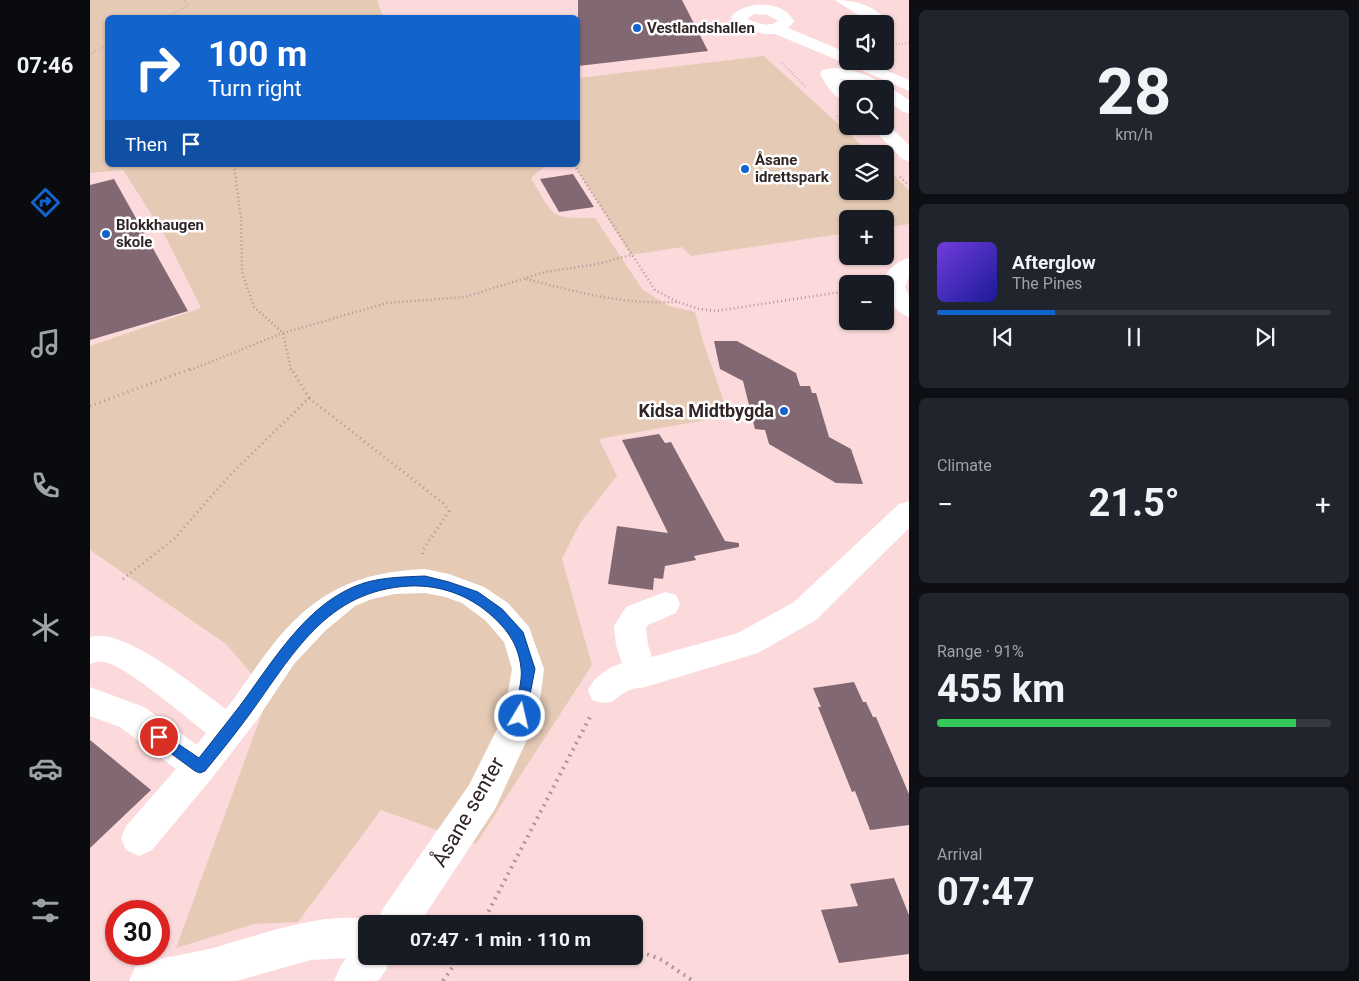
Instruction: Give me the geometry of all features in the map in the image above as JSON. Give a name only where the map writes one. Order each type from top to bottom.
[{"type":"street","points":[[842,0],[870,15]]},
{"type":"street","points":[[777,28],[839,54]]},
{"type":"street","points":[[876,70],[907,82]]},
{"type":"street","points":[[839,89],[828,74],[835,72],[859,80]]},
{"type":"street","points":[[894,97],[909,108]]},
{"type":"street","points":[[888,135],[909,155]]},
{"type":"street","points":[[909,264],[898,274],[894,282],[895,293],[909,310]]},
{"type":"street","points":[[604,690],[622,678],[747,644],[804,612],[909,511]]},
{"type":"street","name":"Åsane senter","points":[[139,838],[200,767],[283,655],[314,622],[344,598],[366,588],[395,582],[425,581],[449,586],[473,595],[497,612],[518,636],[528,669],[520,716],[482,797],[440,862],[402,915]]},
{"type":"street","points":[[642,674],[632,645],[630,626],[637,616],[666,604]]},
{"type":"street","points":[[90,651],[97,648],[112,650],[143,667],[229,730]]},
{"type":"street","points":[[90,700],[132,717],[200,767]]},
{"type":"street","points":[[149,981],[208,969],[311,940],[358,938]]},
{"type":"street","points":[[354,981],[366,965]]},
{"type":"path","points":[[170,15],[188,6],[184,0]]},
{"type":"path","points":[[894,45],[909,44]]},
{"type":"path","points":[[90,54],[105,46]]},
{"type":"path","points":[[234,167],[241,218],[242,272],[254,307],[282,333],[292,372],[309,398],[437,496],[449,511],[423,550],[425,581]]},
{"type":"path","points":[[575,167],[655,290],[678,302],[699,309],[716,311],[839,292]]},
{"type":"path","points":[[90,406],[219,359],[282,333],[387,303],[465,297],[545,272],[598,264],[631,255]]},
{"type":"path","points":[[524,278],[592,296],[664,303],[678,302]]},
{"type":"path","points":[[123,579],[175,538],[230,475],[309,398]]},
{"type":"path","points":[[487,915],[604,690]]},
{"type":"path","points":[[643,953],[662,960],[694,981]]},
{"type":"path","points":[[443,981],[454,965]]},
{"type":"shaded area","points":[[90,0],[377,0],[382,15],[105,15],[105,167],[544,167],[531,178],[554,213],[568,218],[595,218],[643,290],[669,306],[695,312],[729,416],[599,439],[617,476],[580,523],[562,559],[592,665],[476,844],[381,810],[298,922],[254,924],[176,948],[269,694],[226,644],[90,550],[90,346],[201,308],[164,234],[123,170],[90,173]]},
{"type":"shaded area","name":"Åsane idrettspark","points":[[764,56],[839,125],[839,135],[850,135],[861,145],[839,145],[839,200],[894,200],[894,176],[909,190],[909,224],[894,226],[894,210],[839,210],[839,234],[691,256],[682,247],[631,255],[575,167],[580,167],[580,78]]},
{"type":"building","name":"Vestlandshallen","points":[[578,0],[682,0],[708,51],[580,66],[580,15],[578,15]]},
{"type":"building","points":[[573,174],[594,207],[559,212],[540,179]]},
{"type":"building","points":[[114,179],[188,311],[90,340],[90,185]]},
{"type":"building","points":[[714,341],[737,341],[796,373],[800,386],[810,386],[812,393],[816,393],[829,437],[851,449],[863,484],[836,483],[769,444],[765,430],[755,429],[743,381],[720,369]]},
{"type":"building","points":[[659,434],[665,443],[671,442],[725,541],[739,543],[739,547],[694,556],[696,560],[665,566],[663,579],[654,578],[653,590],[608,584],[617,526],[668,533],[622,440]]},
{"type":"building","points":[[854,682],[863,702],[866,702],[873,717],[876,717],[909,794],[909,825],[870,830],[855,791],[852,792],[818,707],[821,707],[813,688]]},
{"type":"building","points":[[90,740],[151,790],[90,848]]},
{"type":"building","points":[[894,878],[909,915],[909,954],[839,963],[821,910],[858,906],[850,884]]},
{"type":"place","name":"Vestlandshallen","points":[[637,28]]},
{"type":"place","name":"Åsane idrettspark","points":[[745,169]]},
{"type":"place","name":"Blokkhaugen skole","points":[[106,234]]},
{"type":"place","name":"Kidsa Midtbygda","points":[[784,411]]},
{"type":"route","points":[[159,737],[200,767],[244,711],[283,655],[314,622],[344,598],[366,588],[395,582],[425,581],[449,586],[473,595],[497,612],[518,636],[528,669],[520,716]]}]
